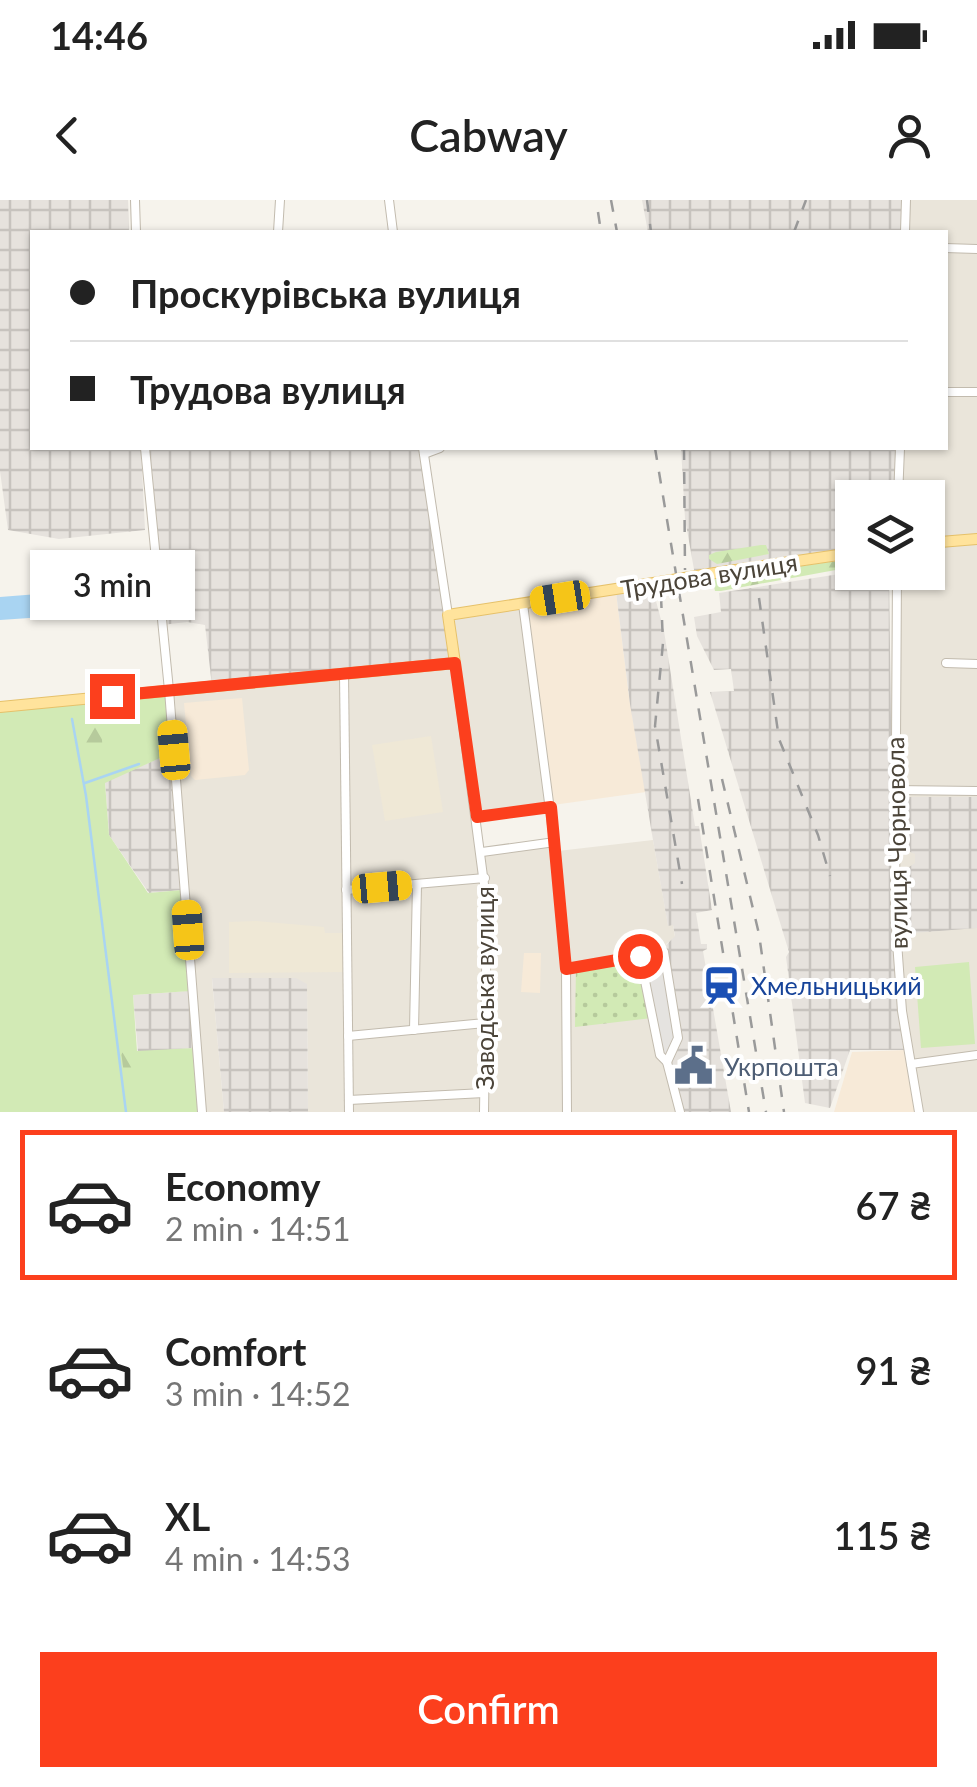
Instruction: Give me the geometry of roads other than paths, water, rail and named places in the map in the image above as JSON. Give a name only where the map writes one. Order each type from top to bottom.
[{"type":"main road","points":[[945,541],[977,539]]},
{"type":"main road","name":"Трудова вулиця","points":[[448,616],[835,555]]},
{"type":"main road","name":"Заводська вулиця","points":[[448,616],[455,663]]},
{"type":"main road","points":[[0,707],[455,663]]},
{"type":"street","points":[[135,200],[136,230]]},
{"type":"street","points":[[278,230],[280,200]]},
{"type":"street","points":[[389,200],[393,230]]},
{"type":"street","points":[[905,230],[906,200]]},
{"type":"street","points":[[948,248],[977,248]]},
{"type":"street","points":[[948,392],[977,392]]},
{"type":"street","points":[[145,450],[169,690],[202,1112]]},
{"type":"street","points":[[899,480],[900,450]]},
{"type":"street","name":"Заводська вулиця","points":[[423,451],[448,616]]},
{"type":"street","name":"вулиця Чорновола","points":[[897,590],[896,944],[919,1112]]},
{"type":"street","points":[[522,604],[555,842],[566,969],[567,1112]]},
{"type":"street","name":"Заводська вулиця","points":[[455,663],[485,878],[484,1112]]},
{"type":"street","points":[[946,663],[977,664]]},
{"type":"street","points":[[344,674],[349,1112]]},
{"type":"street","points":[[894,790],[977,791]]},
{"type":"street","points":[[477,817],[551,807]]},
{"type":"street","points":[[482,852],[555,842]]},
{"type":"street","points":[[346,890],[485,878]]},
{"type":"street","points":[[414,1030],[417,884]]},
{"type":"street","points":[[566,969],[664,952],[678,1038],[666,1062]]},
{"type":"street","points":[[640,956],[660,1055],[666,1062],[680,1112]]},
{"type":"street","points":[[348,1036],[485,1023]]},
{"type":"street","points":[[911,1064],[977,1055]]},
{"type":"street","points":[[349,1100],[484,1093]]},
{"type":"water","points":[[140,586],[146,592],[148,606],[131,611],[0,620],[0,597]]},
{"type":"waterway","points":[[72,719],[86,796],[126,1112]]},
{"type":"waterway","points":[[85,783],[139,764]]},
{"type":"railway","points":[[611,200],[617,230]]},
{"type":"railway","points":[[647,200],[651,230]]},
{"type":"railway","points":[[795,230],[806,200]]},
{"type":"railway","points":[[598,212],[601,230]]},
{"type":"railway","points":[[655,450],[766,1112]]},
{"type":"railway","points":[[684,450],[685,570]]},
{"type":"railway","points":[[661,596],[663,643],[655,726],[682,884]]},
{"type":"railway","points":[[759,598],[779,739],[818,835],[830,876]]},
{"type":"railway","points":[[722,779],[759,934],[784,1112]]},
{"type":"railway","points":[[698,799],[749,1112]]},
{"type":"place","name":"Хмельницький","points":[[721,985]]},
{"type":"place","name":"Укрпошта","points":[[694,1066]]}]
